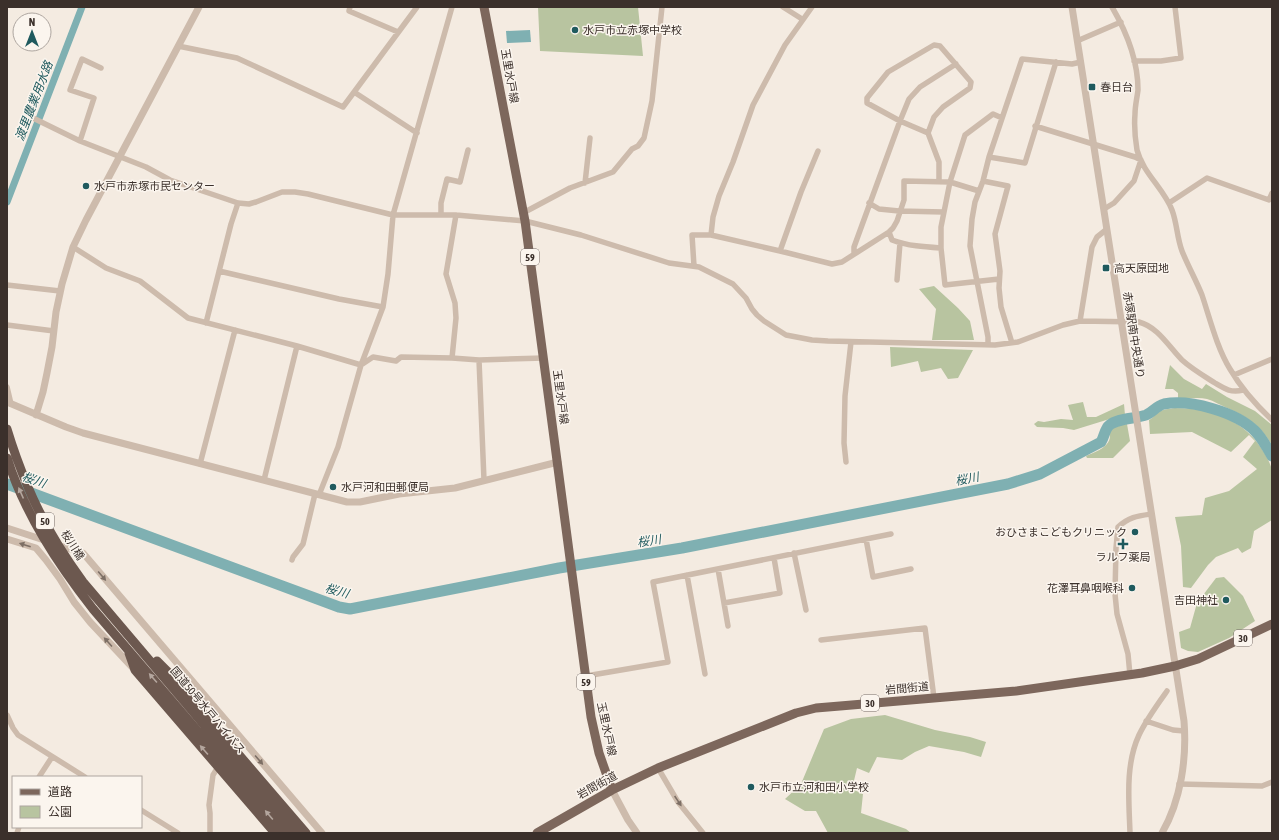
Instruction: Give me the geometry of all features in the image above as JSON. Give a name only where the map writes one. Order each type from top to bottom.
[{"type":"highway","name":"桜川橋","points":[[7,429],[28,488],[47,525],[96,606]]},
{"type":"highway","name":"桜川橋","points":[[7,458],[19,489],[49,547],[76,587],[96,606]]},
{"type":"highway","name":"国道50号水戸バイパス","points":[[96,606],[132,639],[257,794],[285,833]]},
{"type":"highway","name":"国道50号水戸バイパス","points":[[96,606],[127,648],[257,794],[296,833]]},
{"type":"highway","points":[[132,639],[148,652],[168,672],[306,833]]},
{"type":"highway","points":[[127,648],[135,670],[275,833]]},
{"type":"main road","name":"玉里水戸線","points":[[484,7],[524,217],[594,733],[612,790]]},
{"type":"main road","name":"岩間街道","points":[[537,833],[612,790],[658,768],[779,719],[805,711],[840,706],[1030,689],[1130,675],[1175,666],[1207,655],[1272,624]]},
{"type":"street","points":[[36,415],[47,373],[60,291],[73,247],[199,7]]},
{"type":"street","points":[[350,7],[349,11],[398,32]]},
{"type":"street","points":[[178,46],[237,58],[343,107],[417,7]]},
{"type":"street","points":[[292,560],[303,544],[317,495],[338,447],[361,365],[383,307],[388,274],[393,215],[452,7]]},
{"type":"street","points":[[524,217],[570,188],[613,172],[632,149],[638,146],[644,138],[652,101],[662,7]]},
{"type":"street","points":[[783,7],[802,19]]},
{"type":"street","points":[[711,235],[713,217],[719,196],[733,162],[753,105],[784,45],[812,7]]},
{"type":"street","name":"赤塚駅南中央通り","points":[[1072,7],[1184,731],[1183,763],[1179,784],[1172,810],[1162,833]]},
{"type":"street","points":[[1112,7],[1121,22],[1126,35],[1134,61],[1138,82],[1135,132],[1138,152],[1141,160],[1173,211],[1182,251],[1195,279],[1229,369],[1243,390],[1272,420]]},
{"type":"street","points":[[1134,61],[1161,61],[1181,58],[1175,7]]},
{"type":"street","points":[[1077,41],[1121,22]]},
{"type":"street","points":[[928,133],[867,104],[867,98],[888,72],[934,45],[940,46],[971,82],[970,88],[943,107],[934,117],[928,133],[939,162],[939,181]]},
{"type":"street","points":[[80,141],[94,98],[70,90],[82,59],[101,68]]},
{"type":"street","points":[[988,345],[987,332],[970,246],[970,234],[972,219],[989,156],[1022,59],[1072,64],[1080,62]]},
{"type":"street","points":[[989,156],[1024,163],[1056,62]]},
{"type":"street","points":[[854,254],[854,247],[869,203],[909,99],[920,87],[956,64]]},
{"type":"street","points":[[354,92],[417,133]]},
{"type":"street","points":[[999,279],[945,285],[941,227],[950,182],[965,135],[993,114],[1002,118]]},
{"type":"street","points":[[33,118],[80,141],[146,167],[170,180],[238,203],[249,204],[282,192],[295,192],[393,215],[524,217],[669,263],[694,266],[711,272],[733,284],[746,298],[752,309],[764,321],[786,335],[812,340],[852,342],[988,345],[1018,342],[1063,325],[1080,321],[1139,322],[1154,330],[1183,360],[1196,371],[1231,392],[1243,390]]},
{"type":"street","points":[[1035,126],[1141,160]]},
{"type":"street","points":[[585,183],[590,138]]},
{"type":"street","points":[[441,215],[441,203],[447,179],[460,182],[468,150]]},
{"type":"street","points":[[780,252],[801,192],[818,151]]},
{"type":"street","points":[[1104,209],[1114,203],[1134,181],[1141,160]]},
{"type":"street","points":[[1169,203],[1207,178],[1270,201],[1272,193]]},
{"type":"street","points":[[694,266],[692,235],[711,235],[832,264],[842,262],[893,228],[904,200],[904,181],[950,182],[979,191]]},
{"type":"street","points":[[983,181],[1008,186],[995,234],[1000,271],[999,288],[1001,307],[1012,343]]},
{"type":"street","points":[[206,323],[231,224],[238,203]]},
{"type":"street","points":[[869,203],[879,209],[943,212]]},
{"type":"street","points":[[452,358],[456,318],[455,303],[446,274],[456,215]]},
{"type":"street","points":[[1080,321],[1092,247],[1097,237],[1107,229]]},
{"type":"street","points":[[889,232],[892,240],[900,243],[942,248]]},
{"type":"street","points":[[897,280],[900,243]]},
{"type":"street","points":[[73,247],[106,268],[140,281],[188,318],[297,346],[361,365]]},
{"type":"street","points":[[219,271],[339,299],[383,307]]},
{"type":"street","points":[[7,285],[60,291]]},
{"type":"street","points":[[7,325],[54,331]]},
{"type":"street","points":[[200,464],[235,330]]},
{"type":"street","points":[[846,462],[844,444],[845,396],[852,342]]},
{"type":"street","points":[[264,480],[297,346]]},
{"type":"street","points":[[361,365],[373,356],[396,361],[401,357],[479,360],[544,358]]},
{"type":"street","points":[[1234,375],[1272,359]]},
{"type":"street","points":[[479,360],[484,480]]},
{"type":"street","points":[[7,387],[9,403],[36,415],[83,432],[341,501],[360,502],[399,494],[455,488],[558,462]]},
{"type":"street","points":[[1130,675],[1128,654],[1118,614],[1115,594],[1118,527],[1125,520],[1151,514]]},
{"type":"street","points":[[7,528],[83,553],[322,833]]},
{"type":"street","points":[[586,676],[668,662],[653,582],[890,534]]},
{"type":"street","points":[[7,539],[36,548],[51,566],[74,602],[90,622],[135,670]]},
{"type":"street","points":[[866,539],[873,577],[911,569]]},
{"type":"street","points":[[794,554],[806,610]]},
{"type":"street","points":[[724,603],[780,593],[774,558]]},
{"type":"street","points":[[718,569],[728,626]]},
{"type":"street","points":[[687,575],[705,674]]},
{"type":"street","points":[[821,640],[925,628],[934,698]]},
{"type":"street","points":[[1130,833],[1128,788],[1129,772],[1135,744],[1146,721],[1167,691]]},
{"type":"street","points":[[7,715],[18,735],[83,776]]},
{"type":"street","points":[[1146,721],[1173,730],[1184,731]]},
{"type":"street","points":[[40,776],[52,757]]},
{"type":"street","points":[[210,833],[209,805],[213,775],[218,767]]},
{"type":"street","points":[[658,768],[678,802],[703,833]]},
{"type":"street","points":[[1179,784],[1262,786],[1272,782]]},
{"type":"street","points":[[612,790],[628,820],[637,833]]},
{"type":"street","points":[[142,811],[178,833]]},
{"type":"green space","points":[[538,7],[638,7],[643,56],[540,51]]},
{"type":"green space","points":[[934,286],[970,321],[974,340],[932,340],[936,309],[919,289]]},
{"type":"green space","points":[[890,347],[973,350],[958,378],[948,379],[941,368],[921,372],[918,361],[891,367]]},
{"type":"green space","points":[[1170,365],[1184,379],[1202,389],[1206,384],[1227,397],[1255,411],[1272,425],[1272,445],[1263,432],[1253,422],[1241,415],[1207,399],[1178,399],[1178,393],[1173,389],[1165,389]]},
{"type":"green space","points":[[1083,402],[1087,417],[1096,417],[1124,404],[1125,415],[1074,430],[1037,427],[1034,424],[1038,421],[1044,422],[1061,419],[1073,420],[1068,405]]},
{"type":"green space","points":[[1175,408],[1202,410],[1215,414],[1227,418],[1248,432],[1257,442],[1265,454],[1271,467],[1273,477],[1272,520],[1254,531],[1251,548],[1242,553],[1238,548],[1216,557],[1208,565],[1191,588],[1183,587],[1181,546],[1175,517],[1202,515],[1205,498],[1229,491],[1257,469],[1243,457],[1255,441],[1249,435],[1231,452],[1192,432],[1150,434],[1149,420],[1161,411]]},
{"type":"green space","points":[[1127,424],[1130,441],[1113,458],[1087,458],[1086,456],[1106,445],[1109,441],[1110,432],[1113,427]]},
{"type":"green space","points":[[1224,577],[1243,596],[1255,621],[1229,638],[1198,652],[1188,651],[1181,648],[1179,632],[1190,628],[1197,603],[1216,578]]},
{"type":"green space","points":[[885,715],[935,730],[970,737],[986,742],[981,757],[964,752],[929,746],[902,760],[877,757],[869,773],[857,768],[852,789],[863,794],[861,813],[906,829],[911,833],[828,833],[816,811],[805,811],[785,799],[801,784],[824,729],[851,719]]},
{"type":"water","points":[[530,30],[531,42],[507,43],[506,31]]},
{"type":"waterway","name":"渡里農業用水路","points":[[7,202],[82,7]]},
{"type":"waterway","name":"桜川","points":[[7,484],[339,607],[350,609],[559,568],[682,548],[1008,484],[1040,474],[1101,442],[1107,428],[1114,422],[1146,415],[1164,404],[1187,403],[1199,405],[1212,408],[1236,418],[1247,424],[1255,431],[1272,456]]},
{"type":"place","name":"水戸市立赤塚中学校","points":[[575,30]]},
{"type":"place","name":"春日台","points":[[1092,87]]},
{"type":"place","name":"水戸市赤塚市民センター","points":[[86,186]]},
{"type":"place","name":"高天原団地","points":[[1106,268]]},
{"type":"place","name":"水戸河和田郵便局","points":[[333,487]]},
{"type":"place","name":"おひさまこどもクリニック","points":[[1135,532]]},
{"type":"place","name":"ラルフ薬局","points":[[1123,544]]},
{"type":"place","name":"花澤耳鼻咽喉科","points":[[1132,588]]},
{"type":"place","name":"吉田神社","points":[[1226,600]]},
{"type":"place","name":"水戸市立河和田小学校","points":[[751,787]]}]
